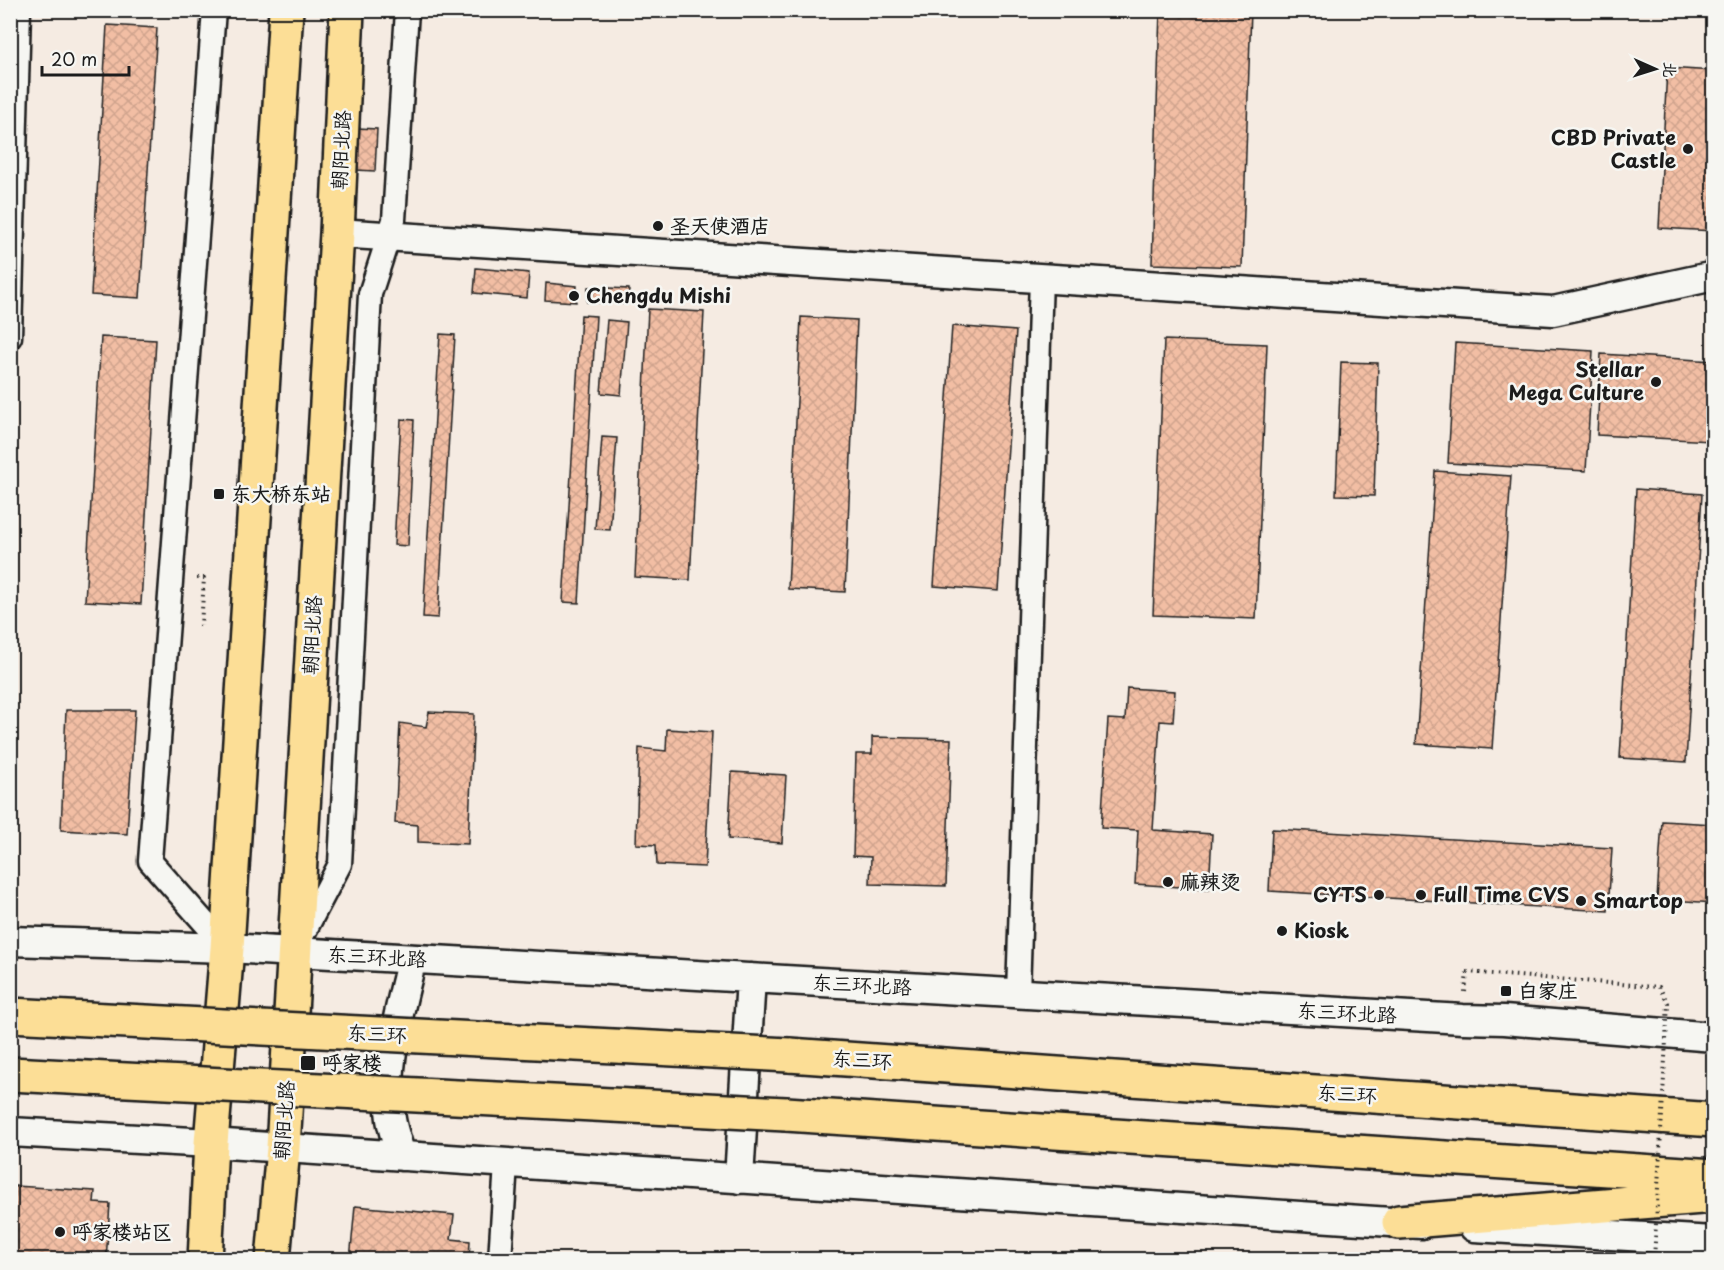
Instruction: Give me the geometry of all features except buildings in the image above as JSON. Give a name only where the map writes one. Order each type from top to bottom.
[{"type":"main road","points":[[205,1260],[286,10]]},
{"type":"main road","name":"朝阳北路","points":[[273,1260],[284,1148],[337,233],[347,10]]},
{"type":"main road","name":"东三环","points":[[10,1015],[789,1055],[1713,1120]]},
{"type":"main road","points":[[10,1074],[786,1114],[1713,1176]]},
{"type":"main road","points":[[1399,1222],[1713,1196]]},
{"type":"street","points":[[10,337],[19,10]]},
{"type":"street","points":[[214,10],[150,861],[227,948]]},
{"type":"street","points":[[294,952],[340,864],[370,294],[394,220],[407,10]]},
{"type":"street","points":[[337,233],[1553,311],[1713,276]]},
{"type":"street","points":[[1018,994],[1041,278]]},
{"type":"street","name":"东三环北路","points":[[10,941],[227,948],[1504,1020],[1713,1037]]},
{"type":"street","points":[[401,1156],[391,1118],[390,1067],[399,1009],[412,959]]},
{"type":"street","points":[[739,1179],[751,978]]},
{"type":"street","points":[[10,1132],[211,1143],[1713,1241]]},
{"type":"street","points":[[500,1260],[506,1163]]},
{"type":"path","points":[[1467,972],[1659,987],[1668,1003],[1654,1260]]},
{"type":"place","name":"CBD Private Castle","points":[[1688,149]]},
{"type":"place","name":"圣天使酒店","points":[[658,226]]},
{"type":"place","name":"Chengdu Mishi","points":[[574,296]]},
{"type":"place","name":"Stellar Mega Culture","points":[[1656,382]]},
{"type":"place","name":"东大桥东站","points":[[219,494]]},
{"type":"place","name":"麻辣烫","points":[[1168,882]]},
{"type":"place","name":"CYTS","points":[[1379,895]]},
{"type":"place","name":"Full Time CVS","points":[[1421,895]]},
{"type":"place","name":"Smartop","points":[[1581,901]]},
{"type":"place","name":"Kiosk","points":[[1282,931]]},
{"type":"place","name":"白家庄","points":[[1506,991]]},
{"type":"place","name":"呼家楼","points":[[308,1063]]},
{"type":"place","name":"呼家楼站区","points":[[60,1232]]}]
